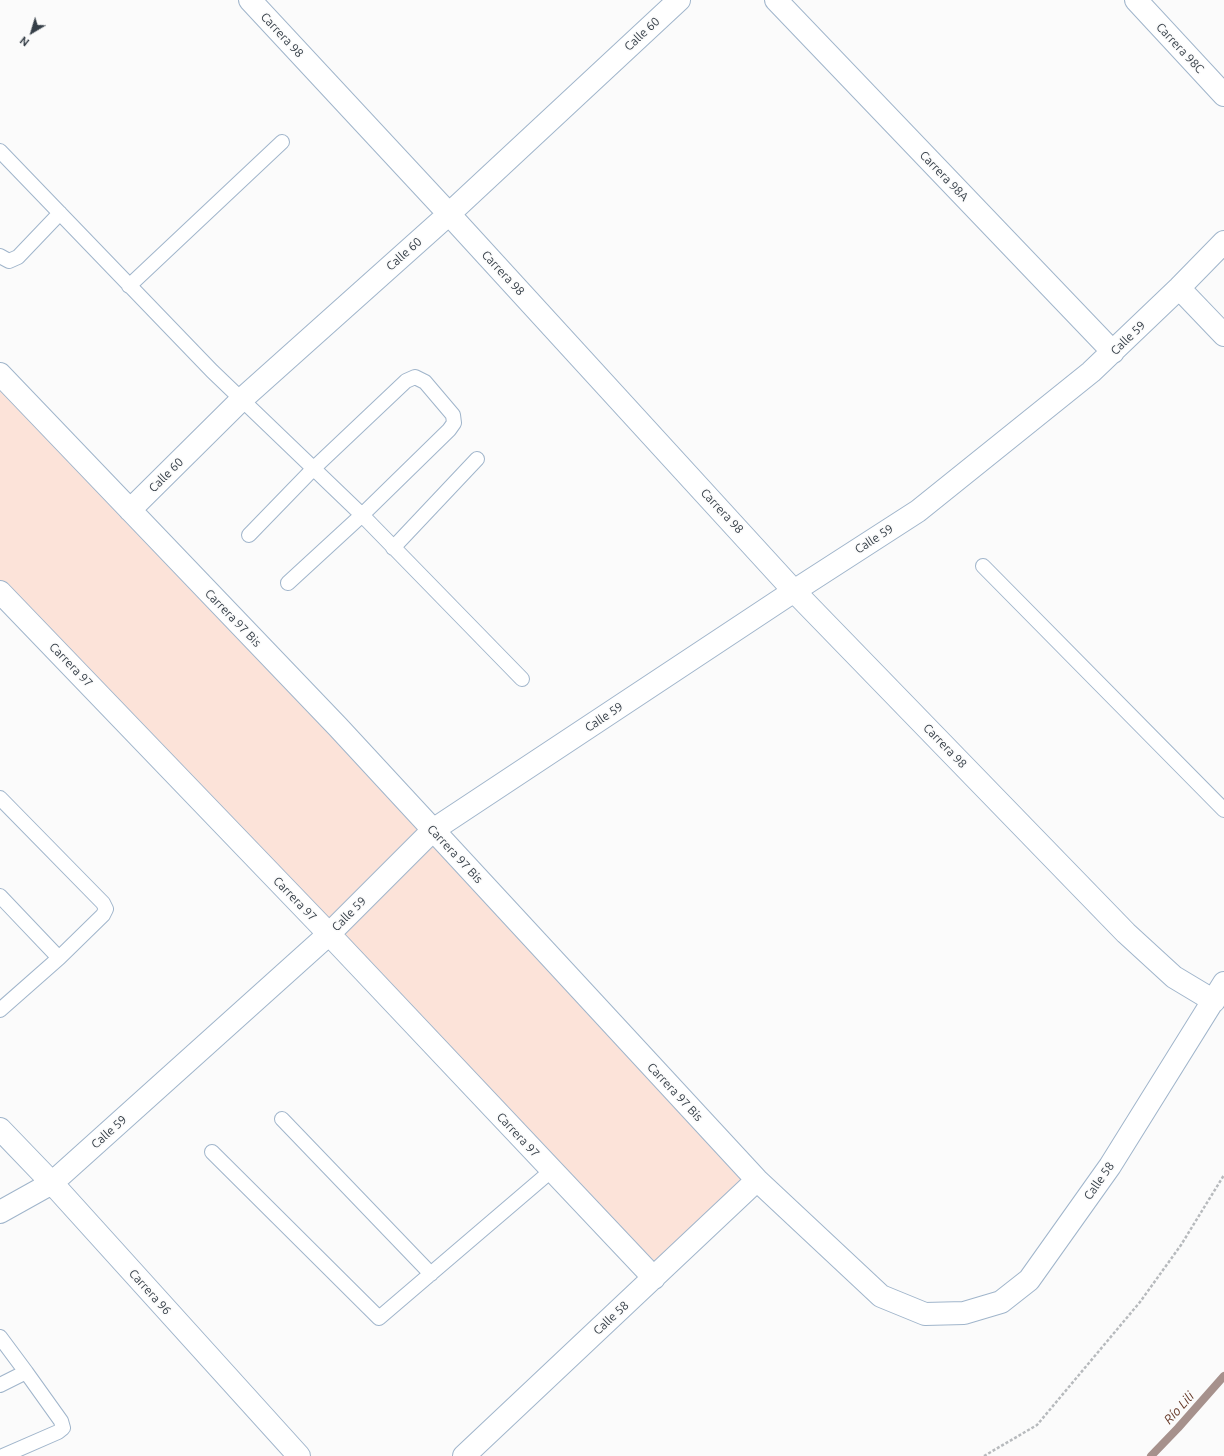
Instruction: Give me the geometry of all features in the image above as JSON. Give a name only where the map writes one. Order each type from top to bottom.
[{"type":"street","name":"Carrera 98","points":[[250,0],[449,214],[794,591],[1126,933],[1174,977],[1214,1002]]},
{"type":"street","name":"Calle 60","points":[[130,510],[241,400],[449,214],[679,0]]},
{"type":"street","name":"Carrera 98A","points":[[776,0],[1112,352]]},
{"type":"street","name":"Carrera 98C","points":[[1136,0],[1224,95]]},
{"type":"street","name":"Calle 59","points":[[0,1212],[52,1183],[329,934],[433,830],[794,591],[918,511],[1091,372],[1179,288],[1224,242]]},
{"type":"street","points":[[1179,288],[1224,335]]},
{"type":"street","name":"Carrera 97 Bis","points":[[0,374],[338,727],[757,1180],[881,1296],[925,1314]]},
{"type":"street","name":"Carrera 97","points":[[0,592],[329,934],[654,1278]]},
{"type":"street","name":"Calle 58","points":[[925,1314],[964,1313],[1001,1302],[1029,1280],[1110,1166],[1214,1002],[1224,983]]},
{"type":"street","name":"Carrera 96","points":[[0,1129],[52,1183],[299,1456]]},
{"type":"street","name":"Calle 58","points":[[464,1456],[757,1180]]},
{"type":"lane","points":[[129,286],[282,142]]},
{"type":"lane","points":[[0,151],[241,400],[362,515],[522,679]]},
{"type":"lane","points":[[0,256],[9,261],[18,257],[60,213]]},
{"type":"lane","points":[[249,535],[314,468],[406,381],[415,377],[425,382],[453,415],[454,423],[449,430],[362,515],[288,583]]},
{"type":"lane","points":[[393,548],[477,459]]},
{"type":"lane","points":[[983,566],[1224,810]]},
{"type":"lane","points":[[0,798],[103,903],[106,909],[103,915],[59,958],[0,1010]]},
{"type":"lane","points":[[0,896],[59,958]]},
{"type":"lane","points":[[282,1119],[431,1274]]},
{"type":"lane","points":[[212,1152],[379,1318],[552,1171]]},
{"type":"lane","points":[[0,1336],[62,1421],[63,1428],[58,1432],[3,1456]]},
{"type":"lane","points":[[0,1385],[26,1372]]},
{"type":"path","points":[[984,1456],[1037,1425],[1140,1302],[1181,1245],[1224,1175]]},
{"type":"shaded area","points":[[0,374],[757,1180],[654,1278],[0,592]]},
{"type":"waterway","name":"Río Lili","points":[[1151,1456],[1224,1376]]}]
